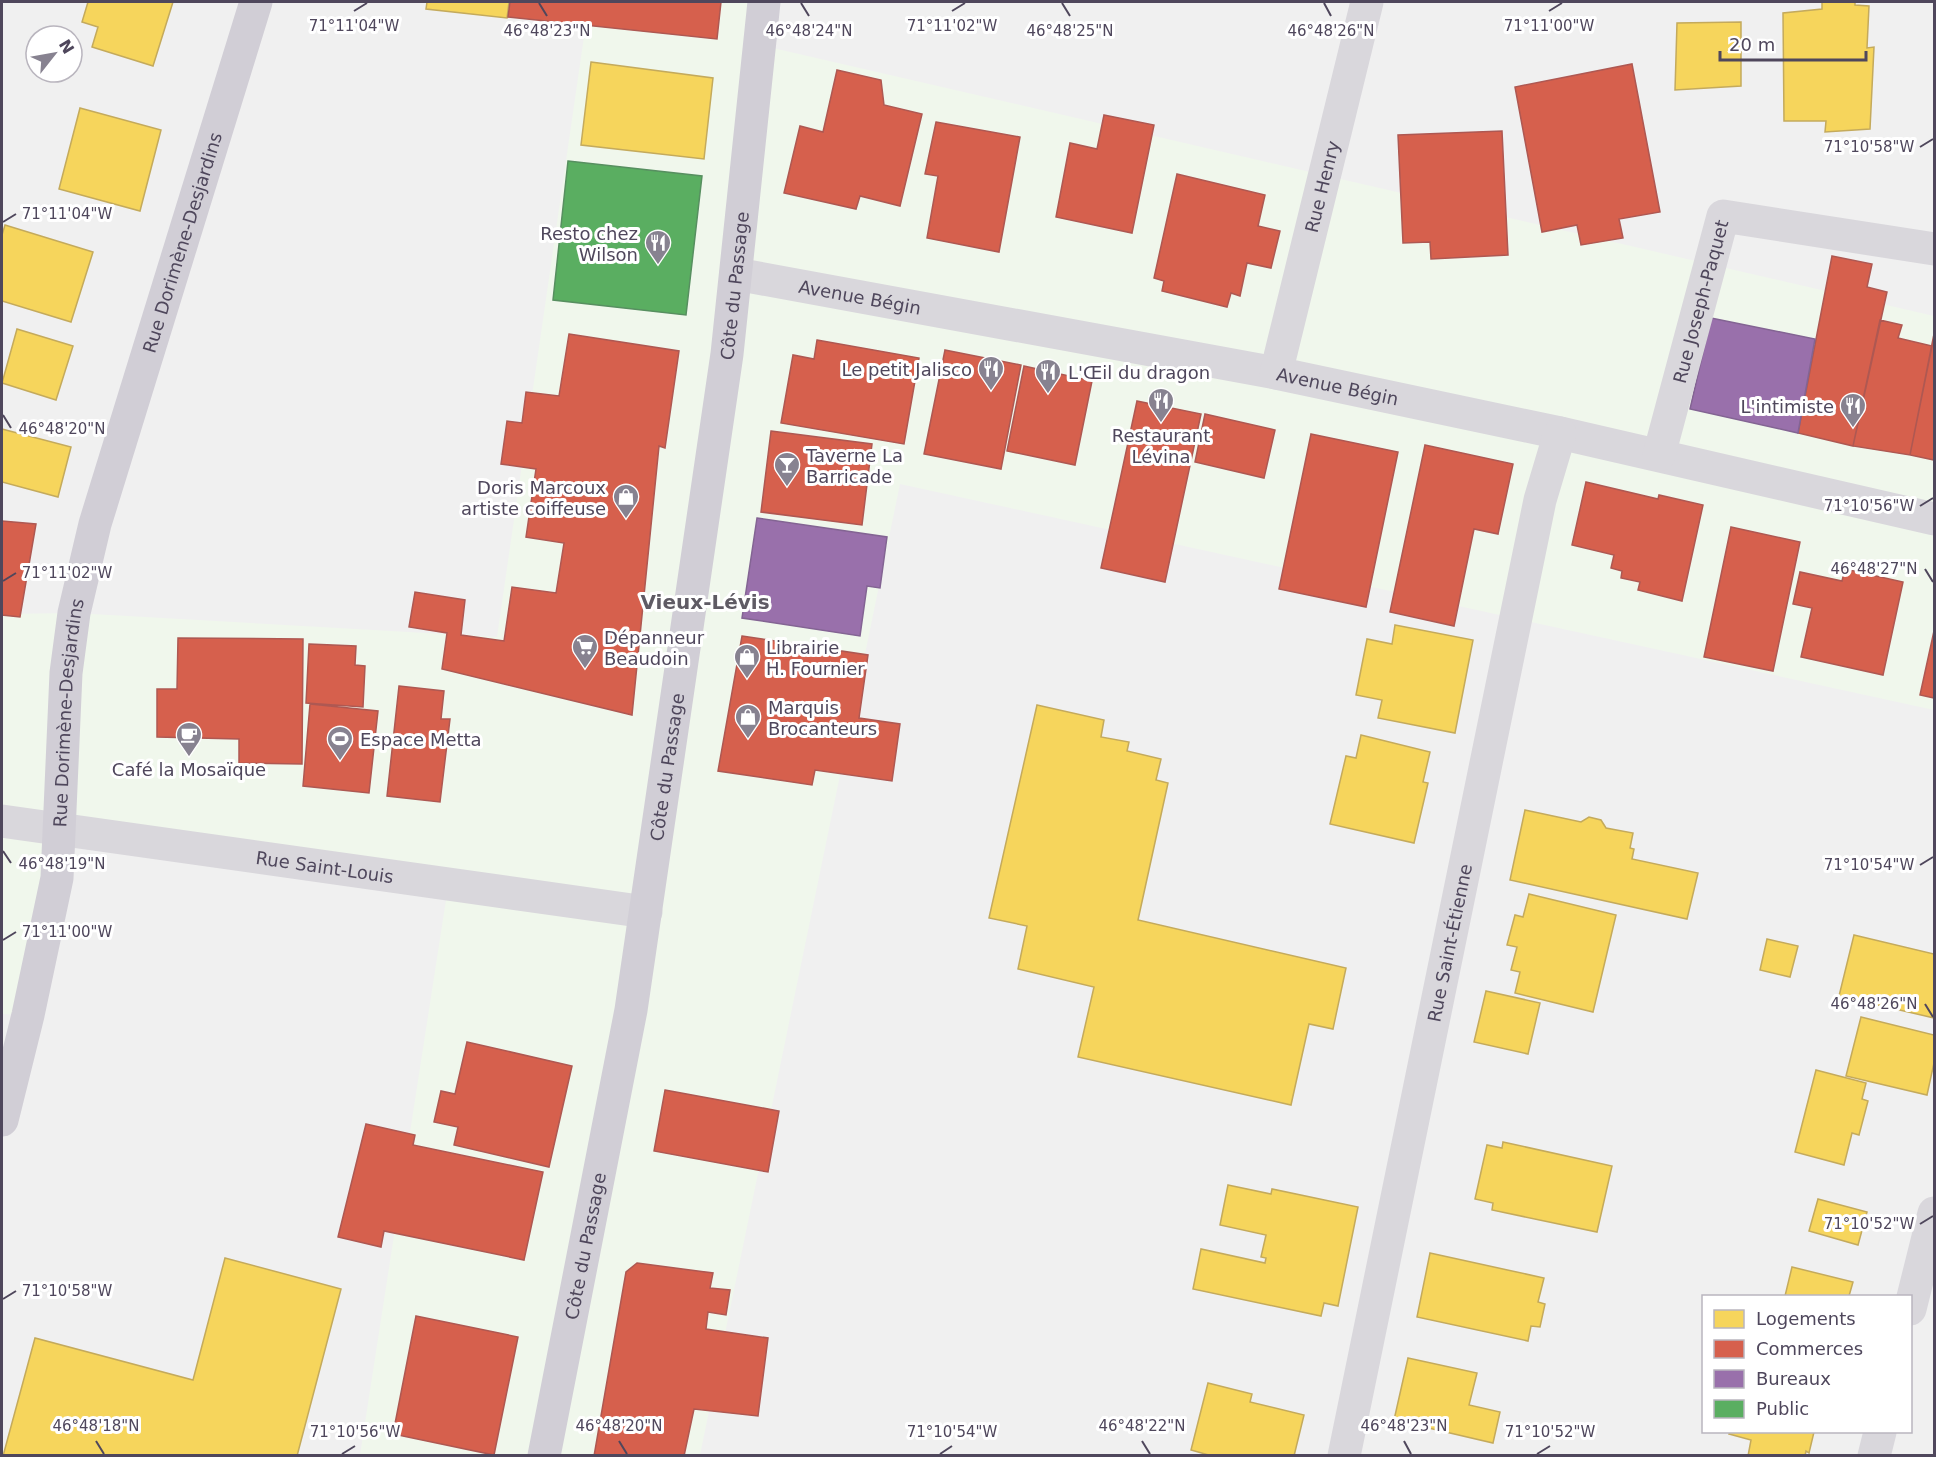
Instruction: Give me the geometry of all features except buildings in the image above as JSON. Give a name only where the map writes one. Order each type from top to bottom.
[{"type":"main road","name":"Rue Dorimène-Desjardins","points":[[2,1120],[28,1016],[57,878],[66,673],[74,614],[95,524],[256,2]]},
{"type":"main road","name":"Côte du Passage","points":[[544,1455],[632,1010],[736,274],[764,2]]},
{"type":"street","name":"Rue Henry","points":[[1276,373],[1367,2]]},
{"type":"street","name":"Rue Joseph-Paquet","points":[[1659,455],[1723,216],[1935,249]]},
{"type":"street","name":"Avenue Bégin","points":[[736,274],[1276,373],[1560,433],[1935,519]]},
{"type":"street","name":"Rue Saint-Étienne","points":[[1344,1455],[1540,500],[1560,433]]},
{"type":"street","name":"Rue Saint-Louis","points":[[2,821],[646,912]]},
{"type":"street","points":[[1912,1305],[1935,1214]]},
{"type":"street","points":[[1874,1455],[1880,1433]]},
{"type":"shaded area","points":[[589,2],[764,2],[760,45],[1934,316],[1934,710],[900,484],[700,1455],[360,1455],[448,887],[60,829],[28,1015],[2,1014],[2,614],[74,613],[497,637]]},
{"type":"place","name":"Resto chez Wilson","points":[[658,266]]},
{"type":"place","name":"Le petit Jalisco","points":[[991,392]]},
{"type":"place","name":"L'Œil du dragon","points":[[1048,395]]},
{"type":"place","name":"Restaurant Lévina","points":[[1161,424]]},
{"type":"place","name":"L'intimiste","points":[[1853,429]]},
{"type":"place","name":"Taverne La Barricade","points":[[787,488]]},
{"type":"place","name":"Doris Marcoux artiste coiffeuse","points":[[626,520]]},
{"type":"place","name":"Dépanneur Beaudoin","points":[[585,670]]},
{"type":"place","name":"Librairie H. Fournier","points":[[747,680]]},
{"type":"place","name":"Marquis Brocanteurs","points":[[748,740]]},
{"type":"place","name":"Café la Mosaïque","points":[[189,758]]},
{"type":"place","name":"Espace Metta","points":[[340,762]]},
{"type":"district","name":"Vieux-Lévis","points":[[705,602]]}]
